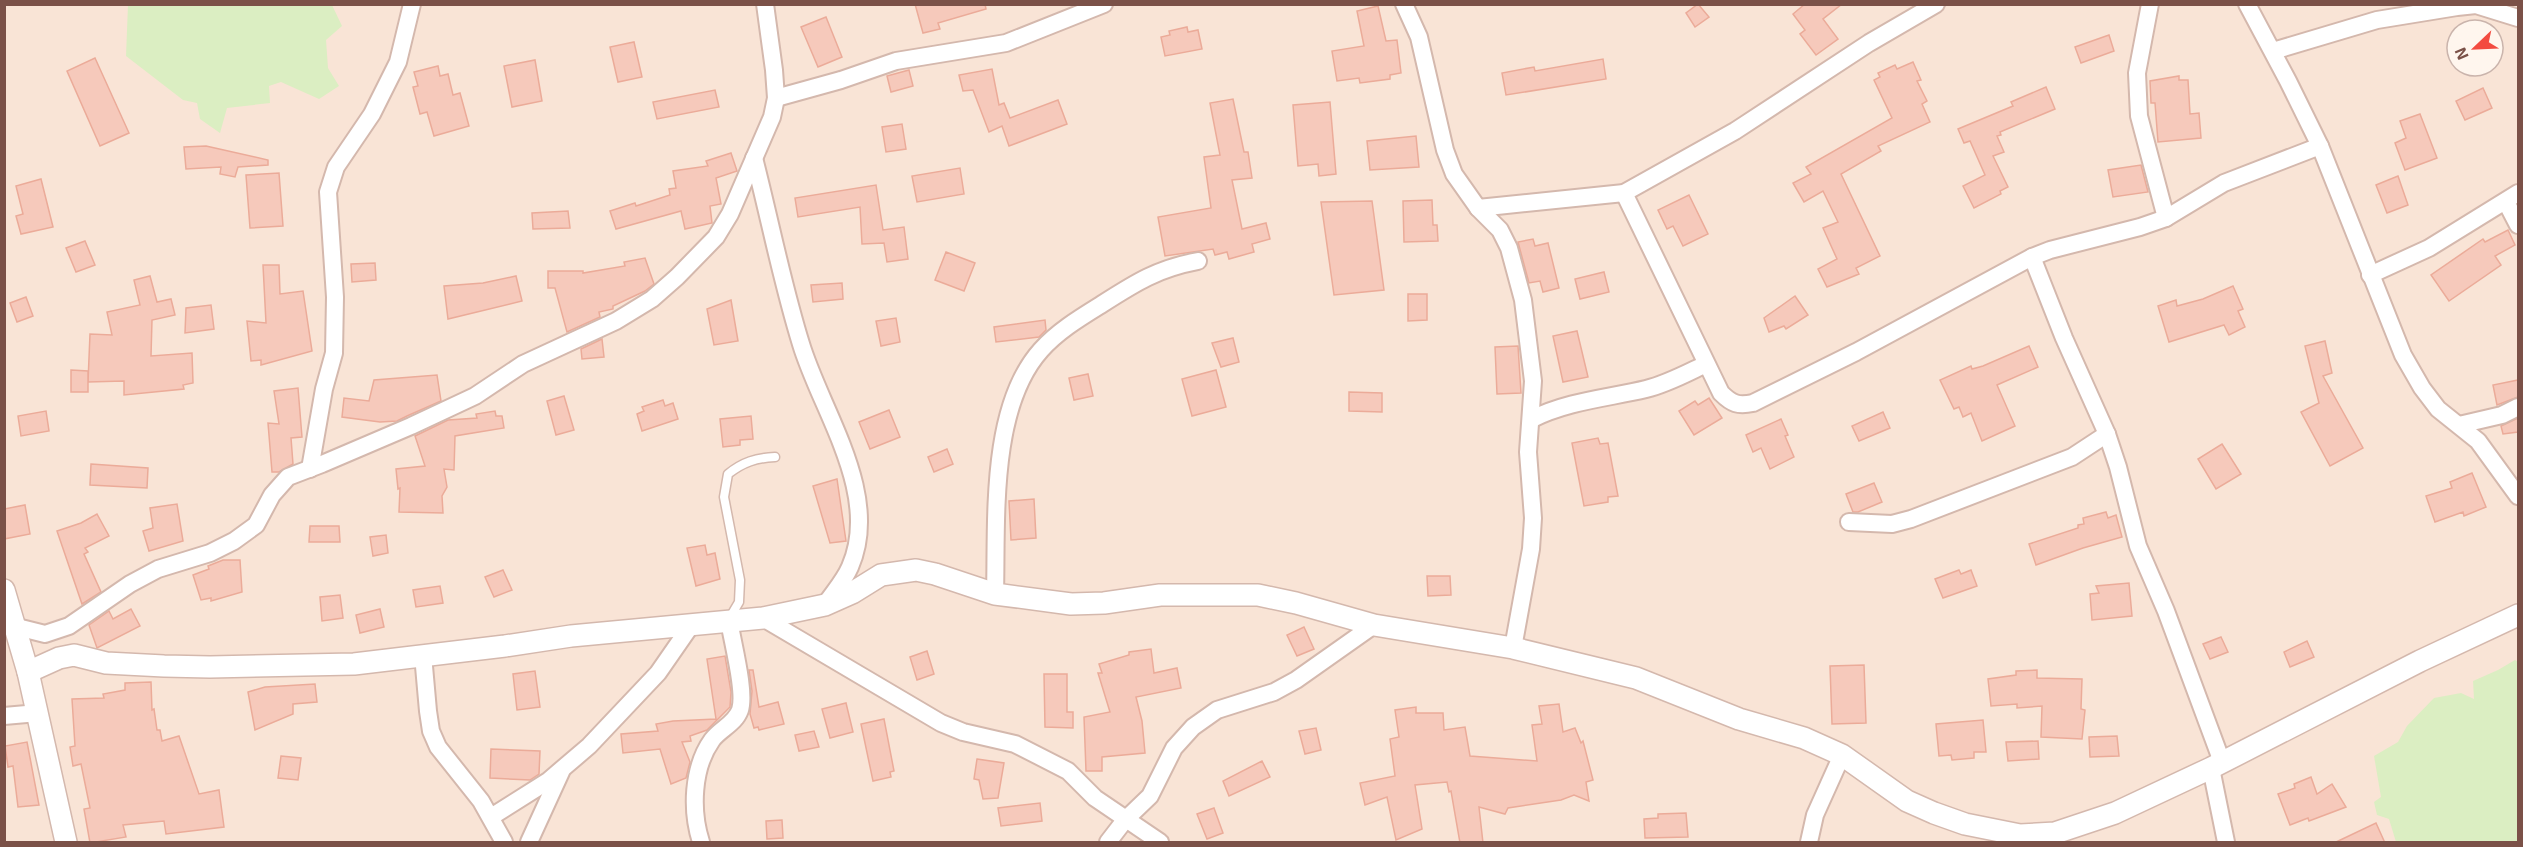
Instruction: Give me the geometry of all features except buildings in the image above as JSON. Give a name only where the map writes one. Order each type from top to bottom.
[{"type":"street","points":[[310,469],[324,389],[334,353],[335,297],[328,192],[336,167],[372,114],[394,72],[412,4]]},
{"type":"street","points":[[17,627],[45,634],[69,626],[130,584],[158,569],[210,553],[234,541],[256,525],[272,495],[288,477],[411,426],[475,396],[523,364],[616,321],[652,299],[716,237],[730,214],[772,117],[776,98],[765,4]]},
{"type":"street","points":[[776,98],[841,80],[896,61],[1006,43],[1104,4]]},
{"type":"street","points":[[1404,4],[1422,47],[1445,150],[1454,174],[1478,208],[1500,230],[1509,248],[1523,300],[1533,381],[1528,452],[1533,518],[1531,549],[1513,648]]},
{"type":"street","points":[[1478,208],[1624,193],[1735,131],[1869,43],[1936,4]]},
{"type":"street","points":[[2150,4],[2137,73],[2139,116],[2166,218]]},
{"type":"street","points":[[2247,4],[2320,146],[2403,355],[2422,388],[2438,409],[2478,441],[2518,496]]},
{"type":"street","points":[[2273,51],[2377,20],[2457,7],[2476,5],[2518,18]]},
{"type":"street","points":[[1624,193],[1721,393],[1730,402],[1740,405],[1753,403],[1856,352],[2032,257],[2166,218],[2224,183],[2320,146]]},
{"type":"street","points":[[754,158],[802,348],[834,422],[856,495],[858,535],[850,567],[825,606]]},
{"type":"street","points":[[2370,274],[2429,248],[2512,197],[2518,225]]},
{"type":"street","points":[[2032,257],[2060,328],[2107,434],[2138,546],[2166,611],[2216,765],[2226,843]]},
{"type":"street","points":[[995,594],[998,477],[1002,442],[1022,377],[1040,351],[1062,329],[1146,276],[1173,266],[1198,261]]},
{"type":"street","points":[[1532,418],[1549,410],[1648,389],[1706,364]]},
{"type":"street","points":[[2459,425],[2502,415],[2518,407]]},
{"type":"street","points":[[1850,522],[1892,524],[1911,519],[2072,457],[2107,434]]},
{"type":"street","points":[[28,672],[59,658],[74,655],[106,663],[210,667],[354,664],[572,636],[763,618],[825,606],[881,575],[916,570],[995,594],[1071,604],[1104,603],[1160,595],[1258,595],[1374,625],[1513,648],[1636,678],[1739,719],[1804,738],[1842,755],[1907,801],[1934,813],[1965,824],[2020,835],[2055,833],[2086,824],[2216,765],[2410,666],[2518,615]]},
{"type":"street","points":[[4,590],[17,627],[66,843]]},
{"type":"street","points":[[763,618],[941,723],[963,732],[1016,744],[1068,771],[1095,798],[1160,843]]},
{"type":"street","points":[[701,843],[696,785],[701,761],[713,740],[735,719],[742,696],[729,620]]},
{"type":"street","points":[[491,818],[548,781],[589,746],[658,674],[692,624]]},
{"type":"street","points":[[1108,843],[1125,820],[1150,796],[1174,748],[1194,727],[1217,710],[1274,692],[1296,680],[1374,625]]},
{"type":"street","points":[[423,655],[431,731],[438,747],[481,801],[504,843]]},
{"type":"street","points":[[4,716],[38,713]]},
{"type":"street","points":[[1809,843],[1815,814],[1842,755]]},
{"type":"street","points":[[529,843],[562,768]]},
{"type":"lane","points":[[729,620],[739,603],[740,580],[724,498],[728,474],[740,464],[758,458],[775,457]]},
{"type":"shaded area","points":[[5,5],[2518,5],[2518,842],[5,842]]},
{"type":"green space","points":[[128,5],[332,5],[342,26],[326,40],[328,68],[339,86],[319,99],[281,82],[269,86],[270,103],[227,108],[220,133],[200,119],[197,103],[183,100],[126,56]]},
{"type":"green space","points":[[2515,660],[2518,662],[2518,842],[2396,842],[2389,819],[2377,815],[2374,802],[2381,797],[2374,756],[2398,742],[2407,726],[2434,698],[2461,693],[2474,699],[2473,681]]}]
